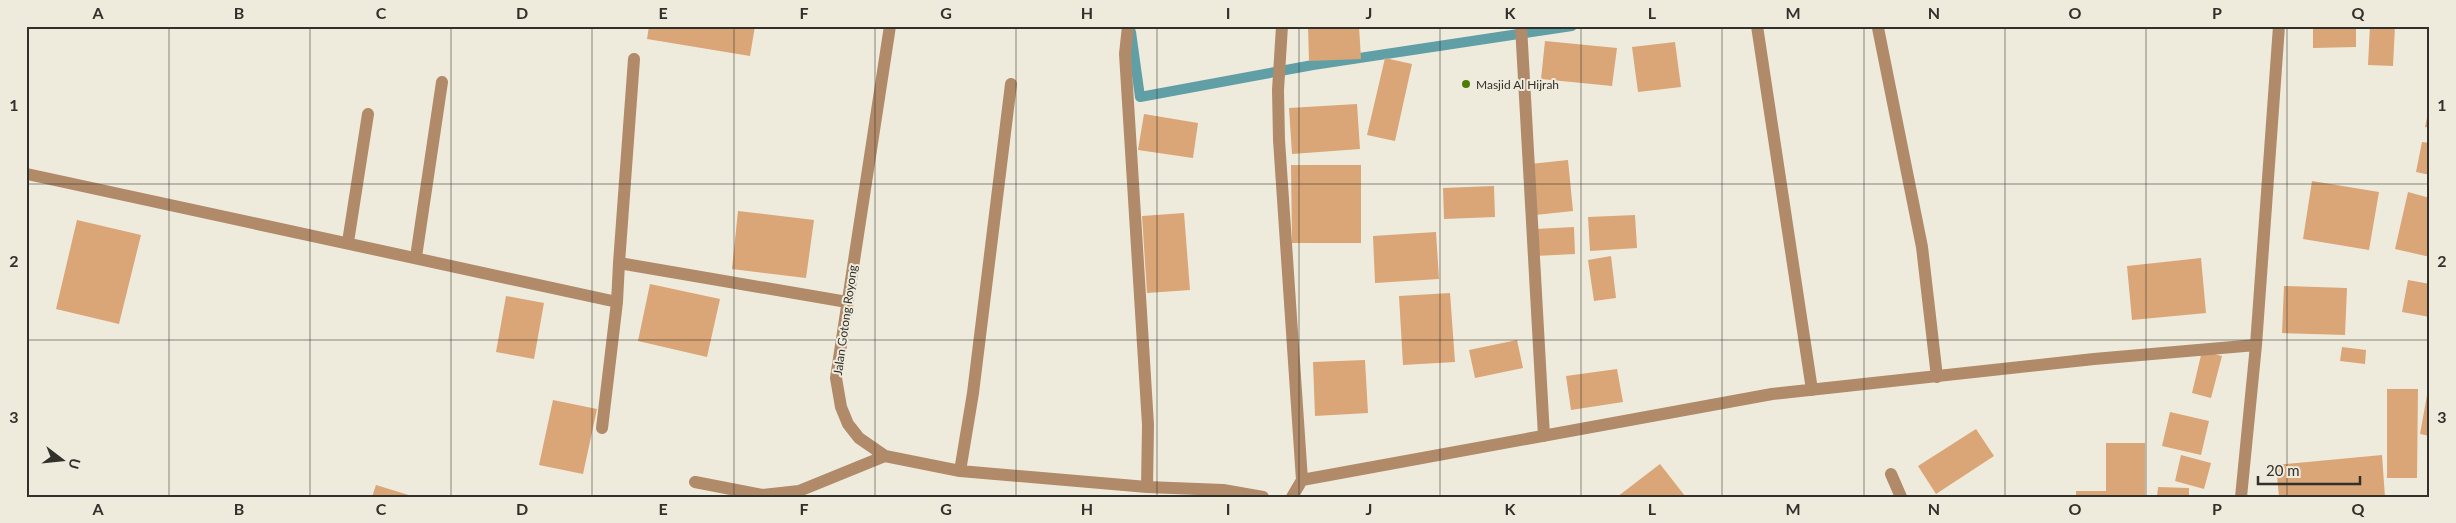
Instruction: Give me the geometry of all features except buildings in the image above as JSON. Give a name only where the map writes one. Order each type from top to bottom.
[{"type":"street","name":"Jalan Gotong Royong","points":[[890,26],[836,378],[841,407],[848,424],[859,438],[885,456],[960,471],[1146,487],[1223,490],[1263,497]]},
{"type":"street","points":[[1128,26],[1125,54],[1148,425],[1146,487]]},
{"type":"street","points":[[1282,26],[1278,90],[1302,480],[1292,497]]},
{"type":"street","points":[[1521,26],[1522,72],[1544,436]]},
{"type":"street","points":[[2241,497],[2256,346],[2279,26]]},
{"type":"street","points":[[1878,28],[1922,247],[1937,377]]},
{"type":"street","points":[[1757,29],[1812,390]]},
{"type":"street","points":[[602,428],[617,302],[634,59]]},
{"type":"street","points":[[416,257],[442,82]]},
{"type":"street","points":[[960,471],[973,393],[1011,84]]},
{"type":"street","points":[[348,242],[368,114]]},
{"type":"street","points":[[26,174],[348,242],[617,302]]},
{"type":"street","points":[[619,263],[847,302]]},
{"type":"street","points":[[1302,480],[1772,394],[2094,360],[2256,346]]},
{"type":"street","points":[[695,482],[762,495],[799,491],[885,456]]},
{"type":"street","points":[[1891,474],[1901,497]]},
{"type":"waterway","points":[[1131,32],[1140,97],[1313,65],[1572,26]]},
{"type":"place","name":"Masjid Al Hijrah","points":[[1466,84]]}]
